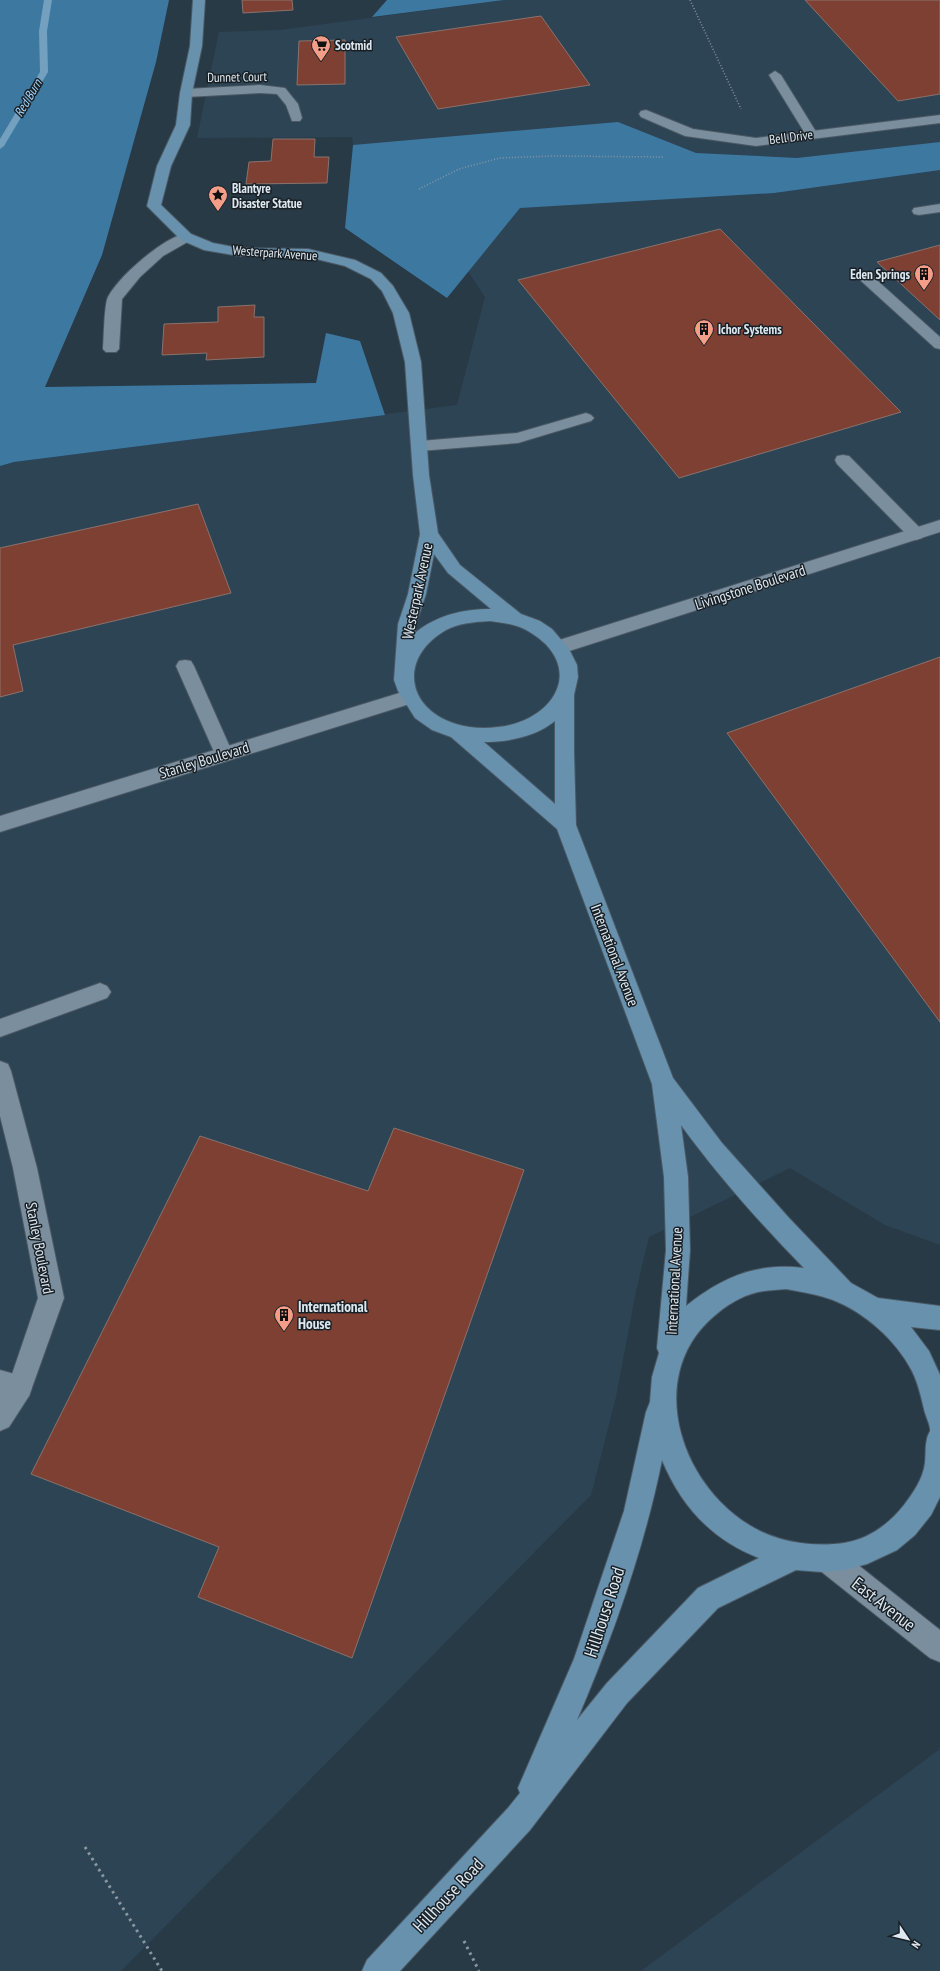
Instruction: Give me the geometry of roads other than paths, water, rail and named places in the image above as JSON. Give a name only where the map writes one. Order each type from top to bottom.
[{"type":"street","name":"Westerpark Avenue","points":[[199,0],[196,46],[186,93],[183,125],[164,166],[154,206],[186,237],[209,247],[239,252],[308,253],[350,263],[376,276],[388,289],[401,313],[413,362],[421,475],[429,534],[417,594],[407,624],[403,672]]},
{"type":"street","name":"Bell Drive","points":[[646,114],[690,133],[756,142],[940,119]]},
{"type":"street","points":[[111,349],[115,298],[135,274],[158,253],[186,237]]},
{"type":"street","name":"Livingstone Boulevard","points":[[560,648],[940,526]]},
{"type":"street","name":"Westerpark Avenue","points":[[429,534],[454,569],[515,619]]},
{"type":"street","points":[[490,615],[515,619],[533,626],[548,636],[560,648],[568,663],[570,680],[565,696],[552,712],[534,726],[510,733],[484,736],[458,732],[431,720],[420,712],[408,697],[404,685],[403,672],[408,653],[422,637],[441,625],[471,617],[490,615]]},
{"type":"street","name":"International Avenue","points":[[565,696],[564,752],[566,826],[664,1084],[676,1177],[678,1250],[669,1358]]},
{"type":"street","name":"Stanley Boulevard","points":[[0,824],[408,697]]},
{"type":"street","name":"International Avenue","points":[[458,732],[510,774],[566,826]]},
{"type":"street","name":"Stanley Boulevard","points":[[0,1071],[25,1168],[51,1298],[10,1384],[0,1418]]},
{"type":"street","name":"International Avenue","points":[[664,1084],[714,1151],[780,1226],[842,1289]]},
{"type":"street","points":[[669,1358],[688,1321],[720,1295],[757,1280],[800,1278],[842,1289],[878,1310],[909,1343],[931,1382],[940,1421]]},
{"type":"street","points":[[878,1310],[940,1318]]},
{"type":"street","name":"Hillhouse Road","points":[[519,1819],[588,1661],[638,1511],[669,1358]]},
{"type":"street","points":[[662,1397],[668,1439],[685,1480],[714,1515],[751,1542],[794,1556],[828,1559],[859,1553],[888,1540],[912,1519],[939,1472],[940,1439]]},
{"type":"street","name":"Hillhouse Road","points":[[378,1971],[519,1819],[617,1693],[663,1642],[708,1598],[794,1556]]},
{"type":"street","name":"East Avenue","points":[[828,1559],[940,1648]]},
{"type":"lane","points":[[775,75],[812,135]]},
{"type":"lane","name":"Dunnet Court","points":[[186,93],[260,89],[281,92],[292,104],[296,118]]},
{"type":"lane","points":[[920,211],[940,208]]},
{"type":"lane","points":[[865,276],[940,345]]},
{"type":"lane","points":[[420,446],[518,438],[586,418]]},
{"type":"lane","points":[[843,460],[916,534]]},
{"type":"lane","points":[[185,666],[224,754]]},
{"type":"lane","points":[[0,1028],[100,992]]},
{"type":"waterway","name":"Red Burn","points":[[0,146],[44,72],[43,31],[48,0]]},
{"type":"place","name":"Scotmid","points":[[321,62]]},
{"type":"place","name":"Blantyre Disaster Statue","points":[[218,212]]},
{"type":"place","name":"Eden Springs","points":[[924,291]]},
{"type":"place","name":"Ichor Systems","points":[[704,346]]},
{"type":"place","name":"International House","points":[[284,1332]]}]
